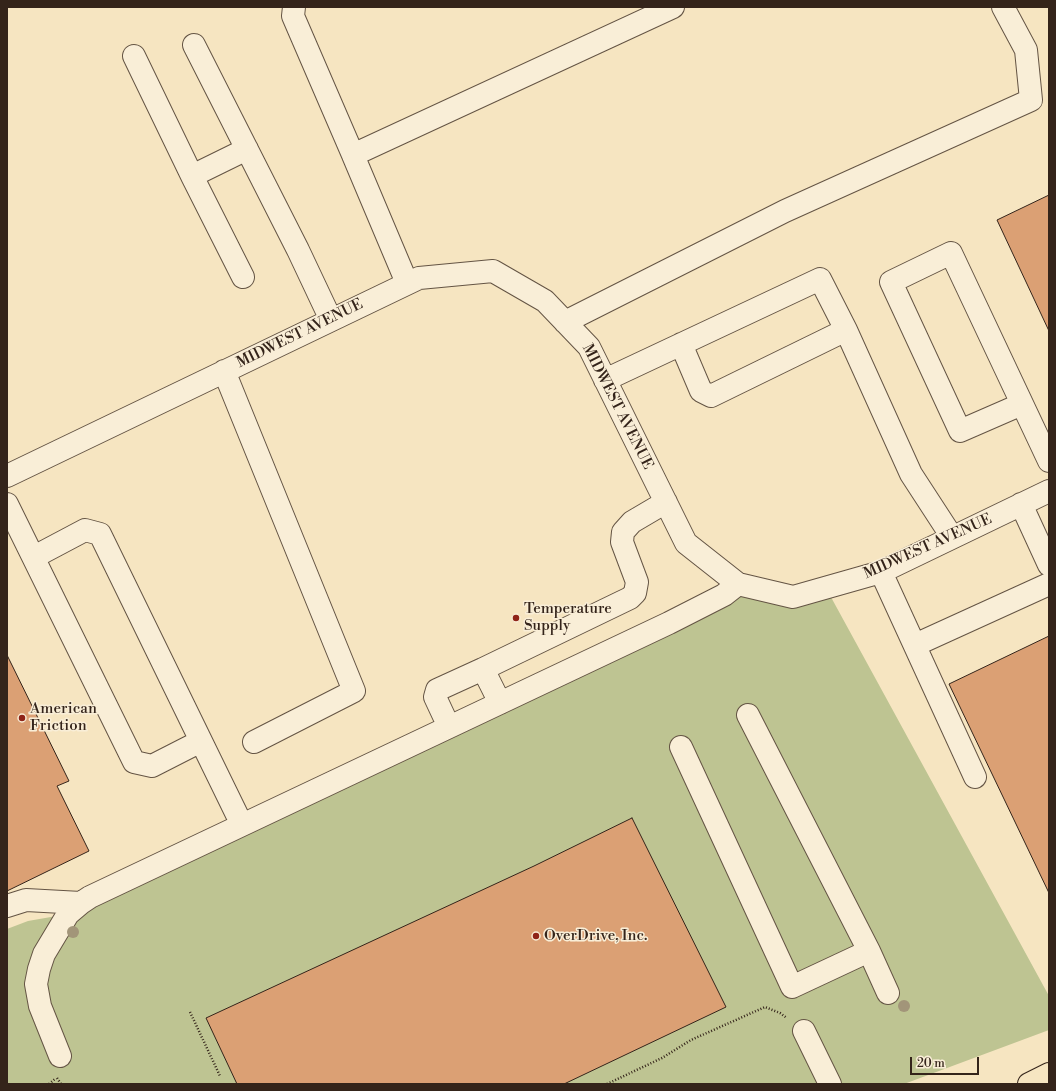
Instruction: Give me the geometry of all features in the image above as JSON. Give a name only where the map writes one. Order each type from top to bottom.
[{"type":"main road","points":[[1029,1084],[1049,1074]]},
{"type":"street","points":[[294,7],[293,16],[407,283]]},
{"type":"street","points":[[353,155],[673,7]]},
{"type":"street","points":[[565,322],[785,211],[1031,100],[1026,50],[1003,7]]},
{"type":"street","points":[[194,45],[298,250],[331,320]]},
{"type":"street","points":[[134,56],[243,277]]},
{"type":"street","points":[[192,176],[247,149]]},
{"type":"street","points":[[1022,404],[960,431],[891,282],[951,253],[1049,461]]},
{"type":"street","name":"MIDWEST AVENUE","points":[[7,476],[407,283],[419,278],[493,271],[546,301],[589,347],[686,543],[738,584],[794,597],[881,572],[1049,491]]},
{"type":"street","points":[[605,380],[820,279],[846,330],[911,474],[952,537]]},
{"type":"street","points":[[681,344],[701,391],[711,396],[846,330]]},
{"type":"street","points":[[224,371],[354,691],[254,742]]},
{"type":"street","points":[[449,727],[435,698],[437,690],[630,598],[635,593],[637,582],[622,542],[623,532],[632,522],[666,502]]},
{"type":"street","points":[[7,504],[134,762],[152,766],[201,741]]},
{"type":"street","points":[[1020,504],[1049,565]]},
{"type":"street","points":[[34,557],[85,530],[100,534],[242,825]]},
{"type":"street","points":[[881,572],[976,777]]},
{"type":"street","points":[[60,1056],[40,1006],[36,984],[38,968],[44,954],[68,914],[81,903],[90,897],[696,609],[724,595],[738,584]]},
{"type":"street","points":[[915,645],[1049,584]]},
{"type":"street","points":[[483,669],[500,703]]},
{"type":"street","points":[[748,715],[869,951],[888,993]]},
{"type":"street","points":[[681,747],[792,987],[869,951]]},
{"type":"street","points":[[7,906],[26,900],[81,903]]},
{"type":"street","points":[[804,1031],[830,1084]]},
{"type":"path","points":[[607,1084],[662,1058],[691,1040],[765,1007],[780,1013],[804,1031]]},
{"type":"path","points":[[190,1012],[220,1076]]},
{"type":"path","points":[[56,1078],[61,1084]]},
{"type":"green space","points":[[826,588],[1049,996],[1049,1030],[904,1084],[7,1084],[7,929],[28,921],[68,914],[731,589]]},
{"type":"building","points":[[1049,195],[1049,331],[997,220]]},
{"type":"building","points":[[1049,636],[1049,893],[949,684]]},
{"type":"building","name":"American Friction","points":[[7,655],[69,781],[57,786],[89,851],[7,891]]},
{"type":"building","name":"OverDrive, Inc.","points":[[632,818],[726,1007],[564,1084],[237,1084],[206,1018],[534,866]]},
{"type":"place","name":"Temperature Supply","points":[[516,618]]},
{"type":"place","name":"American Friction","points":[[22,718]]},
{"type":"place","name":"OverDrive, Inc.","points":[[536,936]]}]
